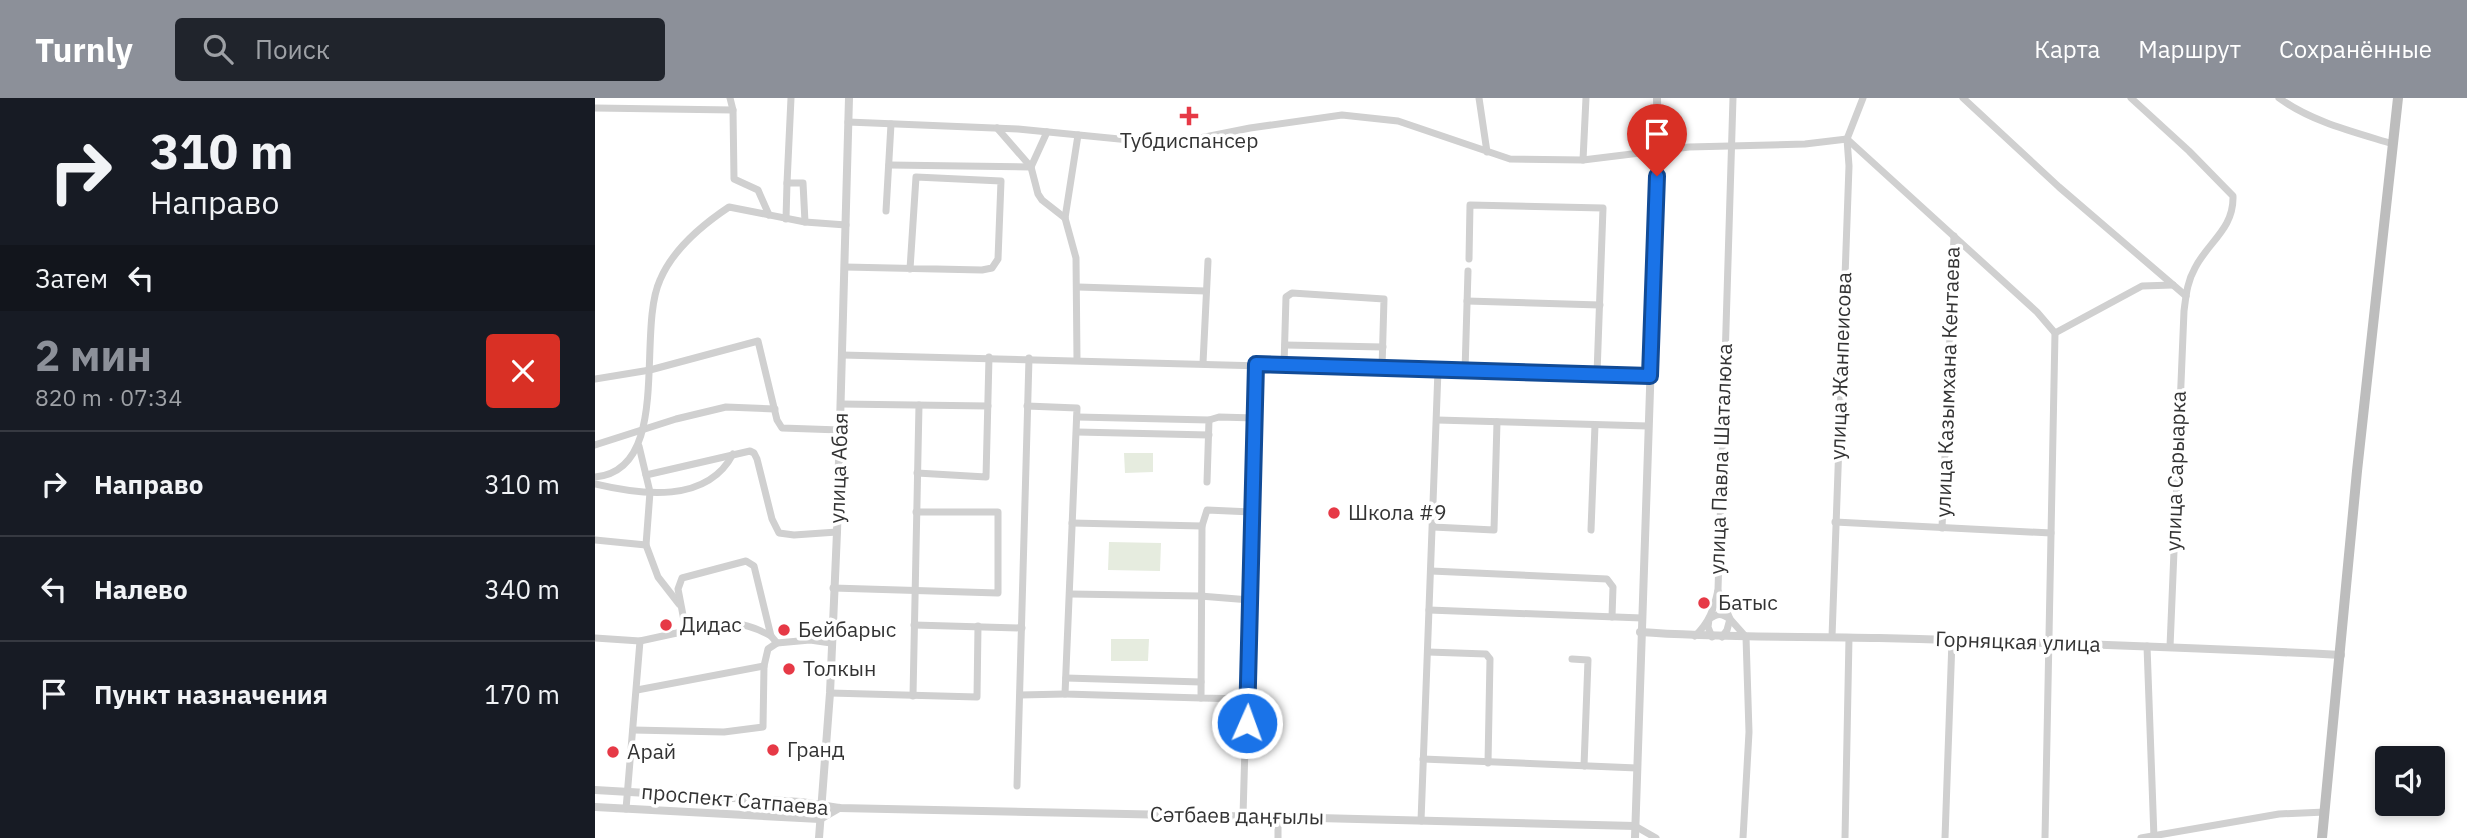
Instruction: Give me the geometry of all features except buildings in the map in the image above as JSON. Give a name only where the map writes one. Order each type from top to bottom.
[{"type":"main road","points":[[2322,838],[2357,471],[2398,98]]},
{"type":"street","points":[[730,98],[733,110],[734,179],[758,190],[769,215]]},
{"type":"street","points":[[786,219],[791,98]]},
{"type":"street","name":"улица Абая","points":[[819,838],[830,693],[837,532],[849,98]]},
{"type":"street","points":[[1479,98],[1487,152]]},
{"type":"street","points":[[1583,160],[1586,98]]},
{"type":"street","points":[[1635,838],[1658,151],[1657,98]]},
{"type":"street","name":"улица Павла Шаталюка","points":[[1695,636],[1713,612],[1718,590],[1733,98]]},
{"type":"street","name":"улица Жанпеисова","points":[[1832,637],[1849,166],[1847,139],[1863,98]]},
{"type":"street","points":[[1963,98],[2059,187],[2186,296]]},
{"type":"street","name":"улица Сарыарка","points":[[2131,98],[2198,159],[2233,196],[2234,212],[2196,265],[2187,285],[2180,370],[2170,647]]},
{"type":"street","points":[[2279,98],[2294,109],[2331,124],[2393,144]]},
{"type":"street","points":[[595,108],[733,110]]},
{"type":"street","points":[[848,122],[997,128],[1170,144],[1250,128],[1342,115],[1398,121],[1510,159],[1583,160],[1730,145],[1805,144],[1847,139],[2037,312],[2055,333],[2045,838]]},
{"type":"street","points":[[886,211],[891,124]]},
{"type":"street","points":[[997,128],[1031,167],[1038,194],[1051,209],[1065,218]]},
{"type":"street","points":[[1031,167],[1047,132]]},
{"type":"street","points":[[1077,360],[1076,258],[1065,218],[1078,135]]},
{"type":"street","points":[[889,165],[1031,167]]},
{"type":"street","points":[[845,267],[909,269],[982,270],[995,267],[998,259],[1001,181],[916,177],[909,269]]},
{"type":"street","points":[[787,183],[803,183],[805,222]]},
{"type":"street","points":[[1469,259],[1471,205],[1603,208],[1597,374]]},
{"type":"street","points":[[595,477],[618,472],[628,463],[639,446],[650,370],[654,298],[660,279],[675,256],[708,221],[729,207],[805,222],[846,225]]},
{"type":"street","name":"улица Казымхана Кентаева","points":[[1942,528],[1954,236]]},
{"type":"street","points":[[1203,363],[1208,261]]},
{"type":"street","points":[[1465,370],[1468,271]]},
{"type":"street","points":[[2055,333],[2142,286],[2173,285]]},
{"type":"street","points":[[1077,287],[1206,291]]},
{"type":"street","points":[[1284,365],[1286,297],[1292,293],[1384,299],[1382,368]]},
{"type":"street","points":[[1467,301],[1600,305]]},
{"type":"street","points":[[595,379],[650,370],[758,341],[782,428],[840,430]]},
{"type":"street","points":[[1285,345],[1383,347]]},
{"type":"street","points":[[842,355],[1650,376]]},
{"type":"street","points":[[917,473],[986,477],[989,357]]},
{"type":"street","points":[[1017,786],[1029,358]]},
{"type":"street","points":[[1244,816],[1256,364]]},
{"type":"street","points":[[1421,821],[1438,370]]},
{"type":"street","points":[[841,404],[988,406]]},
{"type":"street","points":[[913,696],[919,405]]},
{"type":"street","points":[[1027,406],[1077,408],[1065,694]]},
{"type":"street","points":[[595,445],[676,419],[726,407],[775,410]]},
{"type":"street","points":[[1077,417],[1209,420],[1219,417],[1255,418]]},
{"type":"street","points":[[1437,419],[1648,426]]},
{"type":"street","points":[[1207,482],[1209,420]]},
{"type":"street","points":[[1433,527],[1494,530],[1497,422]]},
{"type":"street","points":[[1591,530],[1595,425]]},
{"type":"street","points":[[1077,432],[1209,435]]},
{"type":"street","points":[[639,446],[650,492],[646,545],[658,576],[680,605]]},
{"type":"street","points":[[646,475],[750,451],[756,456],[772,519],[779,533],[794,535],[837,532]]},
{"type":"street","points":[[595,484],[627,491],[681,491],[701,485],[720,474],[733,454]]},
{"type":"street","points":[[833,588],[998,593],[999,512],[916,512]]},
{"type":"street","points":[[1201,698],[1200,596],[1202,526],[1205,512],[1252,512]]},
{"type":"street","points":[[1835,522],[2051,533]]},
{"type":"street","points":[[1072,523],[1202,526]]},
{"type":"street","points":[[595,540],[646,545]]},
{"type":"street","points":[[686,631],[678,589],[683,578],[746,561],[754,566],[771,636]]},
{"type":"street","points":[[1431,572],[1607,579],[1613,587],[1612,617]]},
{"type":"street","points":[[1718,590],[1730,619],[1722,637]]},
{"type":"street","points":[[1070,594],[1200,596],[1250,600]]},
{"type":"street","points":[[1429,611],[1642,618]]},
{"type":"street","points":[[1712,637],[1708,627],[1709,619],[1717,614],[1730,619],[1746,637],[1749,732],[1743,838]]},
{"type":"street","points":[[595,638],[640,641],[736,622],[753,626],[771,636],[777,643]]},
{"type":"street","points":[[914,625],[1022,628]]},
{"type":"street","points":[[830,693],[977,697],[978,626]]},
{"type":"street","points":[[1640,632],[1695,636]]},
{"type":"street","name":"Горняцкая улица","points":[[1695,636],[1771,635],[1952,640],[2341,655]]},
{"type":"street","points":[[1845,838],[1849,638]]},
{"type":"street","points":[[633,730],[724,732],[763,727],[764,666],[768,649],[777,643],[810,640],[831,643]]},
{"type":"street","points":[[1945,838],[1952,640]]},
{"type":"street","points":[[626,809],[640,641]]},
{"type":"street","points":[[2147,646],[2154,837]]},
{"type":"street","points":[[1428,652],[1486,654],[1490,659],[1488,763]]},
{"type":"street","points":[[1572,659],[1588,660],[1584,766]]},
{"type":"street","points":[[637,690],[764,666]]},
{"type":"street","points":[[1066,678],[1201,682]]},
{"type":"street","points":[[1020,695],[1248,699]]},
{"type":"street","points":[[1423,759],[1637,768]]},
{"type":"street","name":"проспект Сатпаева","points":[[595,790],[820,804],[839,808]]},
{"type":"street","name":"проспект Сатпаева","points":[[595,807],[820,819],[839,808]]},
{"type":"street","name":"Сәтбаев даңғылы","points":[[839,808],[1635,827]]},
{"type":"street","points":[[2141,838],[2279,814],[2325,812]]},
{"type":"street","points":[[1278,817],[1278,838]]},
{"type":"street","points":[[1635,827],[1656,838]]},
{"type":"shaded area","points":[[1124,453],[1153,453],[1153,472],[1125,473]]},
{"type":"shaded area","points":[[1109,542],[1161,543],[1160,571],[1108,570]]},
{"type":"shaded area","points":[[1111,639],[1149,639],[1148,661],[1111,661]]},
{"type":"place","name":"Тубдиспансер","points":[[1189,116]]},
{"type":"place","name":"Школа #9","points":[[1334,513]]},
{"type":"place","name":"Батыс","points":[[1704,603]]},
{"type":"place","name":"Дидас","points":[[666,625]]},
{"type":"place","name":"Бейбарыс","points":[[784,630]]},
{"type":"place","name":"Толкын","points":[[789,669]]},
{"type":"place","name":"Гранд","points":[[773,750]]},
{"type":"place","name":"Арай","points":[[613,752]]},
{"type":"route","points":[[1247,723],[1256,364],[1650,376],[1657,176]]}]
